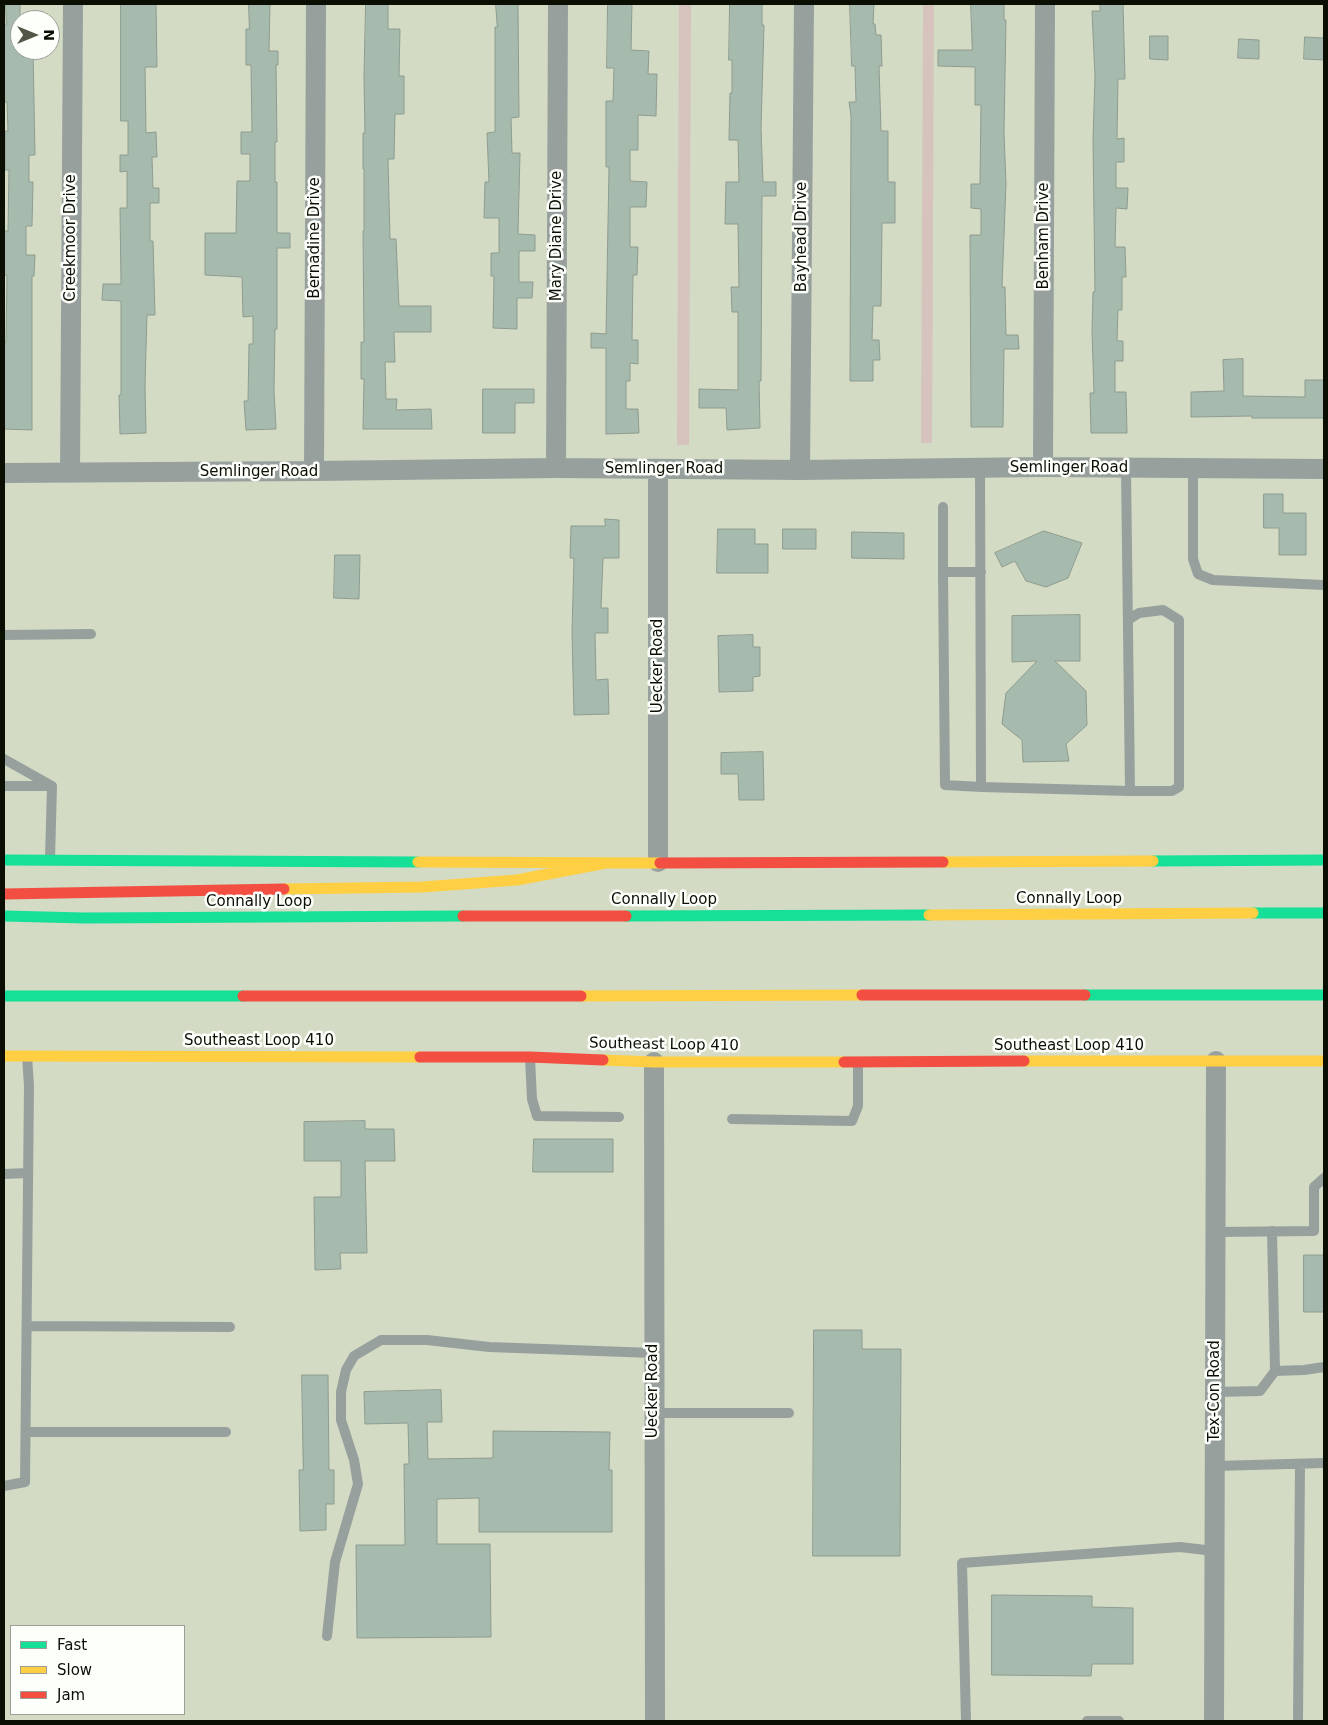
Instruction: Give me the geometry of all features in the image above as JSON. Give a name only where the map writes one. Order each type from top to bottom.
[{"type":"main road","points":[[4,860],[606,863],[1324,860]]},
{"type":"main road","points":[[4,894],[422,887],[517,880],[606,863]]},
{"type":"main road","name":"Connally Loop","points":[[4,916],[94,918],[1324,913]]},
{"type":"main road","points":[[4,996],[1324,995]]},
{"type":"main road","name":"Southeast Loop 410","points":[[4,1056],[530,1057],[654,1062],[1324,1061]]},
{"type":"street","name":"Creekmoor Drive","points":[[70,473],[73,4]]},
{"type":"street","name":"Bernadine Drive","points":[[314,471],[316,4]]},
{"type":"street","name":"Mary Diane Drive","points":[[556,468],[558,4]]},
{"type":"street","name":"Bayhead Drive","points":[[800,470],[804,4]]},
{"type":"street","name":"Benham Drive","points":[[1043,467],[1045,4]]},
{"type":"street","name":"Semlinger Road","points":[[4,473],[556,468],[800,470],[1043,467],[1324,469]]},
{"type":"street","name":"Uecker Road","points":[[658,469],[658,862]]},
{"type":"street","name":"Tex-Con Road","points":[[1214,1721],[1216,1061]]},
{"type":"street","name":"Uecker Road","points":[[654,1062],[653,1414],[655,1721]]},
{"type":"lane","points":[[980,468],[981,787]]},
{"type":"lane","points":[[1126,468],[1130,791]]},
{"type":"lane","points":[[1193,469],[1193,559],[1198,574],[1213,580],[1324,585]]},
{"type":"lane","points":[[943,506],[945,785],[1130,791],[1172,791],[1179,787],[1179,620],[1163,610],[1140,612],[1128,620]]},
{"type":"lane","points":[[943,572],[981,572]]},
{"type":"lane","points":[[4,635],[91,634]]},
{"type":"lane","points":[[4,759],[52,786]]},
{"type":"lane","points":[[4,786],[52,786]]},
{"type":"lane","points":[[50,859],[52,786]]},
{"type":"lane","points":[[4,1486],[25,1482],[29,1086],[26,1056]]},
{"type":"lane","points":[[530,1057],[532,1099],[537,1116],[619,1118]]},
{"type":"lane","points":[[732,1119],[852,1121],[858,1106],[858,1061]]},
{"type":"lane","points":[[4,1174],[28,1173]]},
{"type":"lane","points":[[1216,1232],[1314,1230],[1314,1187],[1324,1178]]},
{"type":"lane","points":[[1215,1392],[1260,1391],[1275,1371],[1272,1231]]},
{"type":"lane","points":[[26,1326],[230,1328]]},
{"type":"lane","points":[[327,1636],[335,1562],[358,1484],[354,1460],[341,1420],[341,1392],[346,1370],[354,1356],[381,1340],[427,1340],[488,1347],[653,1353]]},
{"type":"lane","points":[[1275,1371],[1324,1367]]},
{"type":"lane","points":[[653,1414],[789,1413]]},
{"type":"lane","points":[[26,1432],[226,1432]]},
{"type":"lane","points":[[1215,1466],[1324,1463]]},
{"type":"lane","points":[[1298,1721],[1300,1464]]},
{"type":"lane","points":[[966,1721],[962,1563],[1180,1547],[1214,1551]]},
{"type":"lane","points":[[1086,1721],[1119,1721]]},
{"type":"shaded area","points":[[679,4],[691,4],[689,445],[677,445]]},
{"type":"shaded area","points":[[923,4],[934,4],[932,443],[921,443]]},
{"type":"building","points":[[6,4],[20,4],[20,10],[10,10],[10,60],[33,60],[35,155],[29,155],[29,182],[33,182],[32,226],[26,226],[26,255],[35,255],[34,276],[32,276],[32,430],[4,429],[4,342],[6,342],[7,275],[4,275],[4,231],[8,231],[9,170],[5,170],[5,131],[8,131],[7,102],[4,102],[4,25],[6,25]]},
{"type":"building","points":[[121,4],[156,4],[157,67],[145,67],[146,133],[156,132],[157,157],[152,157],[153,188],[159,188],[159,203],[150,203],[150,241],[153,241],[155,315],[147,315],[146,433],[120,434],[121,301],[102,300],[103,284],[121,284],[120,208],[127,208],[127,171],[120,172],[120,155],[128,155],[128,121],[121,121]]},
{"type":"building","points":[[249,4],[270,4],[269,51],[278,51],[278,65],[276,65],[277,142],[275,142],[277,233],[290,233],[290,248],[277,248],[277,329],[275,329],[274,390],[276,429],[246,430],[244,401],[248,401],[249,344],[253,344],[253,316],[243,317],[242,277],[205,275],[205,233],[236,233],[237,181],[250,181],[250,154],[241,154],[241,132],[252,132],[251,65],[246,65],[246,29],[249,29]]},
{"type":"building","points":[[366,4],[388,4],[388,29],[400,29],[399,76],[404,76],[404,114],[395,114],[394,159],[388,159],[390,239],[396,239],[399,306],[431,306],[431,332],[394,332],[395,362],[385,362],[386,399],[397,399],[396,410],[431,409],[432,429],[363,429],[364,379],[361,379],[361,342],[364,342],[363,133],[365,133]]},
{"type":"building","points":[[496,4],[518,4],[519,117],[511,118],[512,153],[520,153],[518,234],[535,235],[535,251],[519,251],[519,282],[533,282],[532,298],[517,298],[517,329],[493,328],[494,276],[491,276],[491,253],[499,253],[499,218],[484,218],[485,182],[489,182],[487,133],[495,132]]},
{"type":"building","points":[[608,4],[632,4],[631,50],[649,51],[648,74],[657,74],[656,116],[638,115],[638,150],[630,150],[630,181],[647,182],[646,207],[630,207],[630,247],[638,247],[637,275],[633,275],[632,340],[638,340],[638,364],[630,363],[630,381],[626,381],[626,409],[638,409],[639,433],[606,434],[606,348],[591,348],[591,333],[606,334],[609,167],[606,167],[606,101],[613,101],[614,68],[607,68]]},
{"type":"building","points":[[730,4],[762,4],[762,25],[764,25],[761,129],[763,182],[776,182],[776,196],[762,196],[760,428],[727,430],[726,408],[699,408],[699,389],[738,390],[738,312],[732,312],[731,287],[739,287],[738,224],[725,224],[726,182],[739,182],[738,140],[729,140],[730,93],[732,93],[732,60],[729,60]]},
{"type":"building","points":[[850,4],[874,4],[873,24],[875,24],[876,35],[881,35],[882,66],[879,66],[881,131],[888,131],[888,182],[895,182],[895,223],[882,223],[881,306],[873,306],[872,340],[879,340],[880,360],[873,360],[873,381],[850,381],[851,116],[849,102],[856,102],[855,66],[852,66]]},
{"type":"building","points":[[971,4],[1004,4],[1004,20],[1006,20],[1004,131],[1006,184],[1002,287],[1005,287],[1006,335],[1018,335],[1019,349],[1004,349],[1003,427],[971,427],[970,235],[981,235],[981,209],[971,208],[971,184],[980,184],[981,105],[975,105],[975,67],[938,66],[938,50],[972,50]]},
{"type":"building","points":[[1100,4],[1123,4],[1125,79],[1118,79],[1117,139],[1124,138],[1124,162],[1116,162],[1116,188],[1128,188],[1127,209],[1116,208],[1115,247],[1125,247],[1126,277],[1122,277],[1122,310],[1118,310],[1117,341],[1123,341],[1123,361],[1115,361],[1115,392],[1126,392],[1127,433],[1091,433],[1090,393],[1094,393],[1092,331],[1093,292],[1095,292],[1093,139],[1095,77],[1092,11],[1100,11]]},
{"type":"building","points":[[1150,36],[1168,36],[1168,60],[1150,59]]},
{"type":"building","points":[[1305,37],[1324,38],[1324,60],[1304,59]]},
{"type":"building","points":[[1239,39],[1259,40],[1259,59],[1238,58]]},
{"type":"building","points":[[1243,359],[1243,396],[1305,397],[1305,380],[1324,380],[1324,418],[1191,417],[1191,392],[1224,391],[1223,360]]},
{"type":"building","points":[[483,389],[534,389],[534,403],[515,403],[515,433],[483,433]]},
{"type":"building","points":[[1264,494],[1283,494],[1283,513],[1306,513],[1306,555],[1279,555],[1279,528],[1264,528]]},
{"type":"building","points":[[605,519],[619,520],[619,558],[603,558],[601,608],[608,608],[608,633],[595,633],[596,680],[608,679],[609,714],[574,715],[572,632],[574,558],[570,558],[571,526],[605,526]]},
{"type":"building","points":[[718,529],[755,529],[755,544],[768,544],[768,573],[717,573]]},
{"type":"building","points":[[783,529],[816,529],[816,549],[783,549]]},
{"type":"building","points":[[1044,531],[1082,543],[1068,578],[1046,587],[1026,581],[1015,561],[1002,567],[995,553]]},
{"type":"building","points":[[852,532],[904,533],[904,559],[852,558]]},
{"type":"building","points":[[335,555],[360,555],[359,599],[334,598]]},
{"type":"building","points":[[1080,615],[1080,661],[1055,661],[1086,691],[1087,725],[1066,744],[1069,761],[1023,762],[1022,740],[1002,724],[1006,693],[1037,661],[1012,662],[1012,616]]},
{"type":"building","points":[[753,635],[753,647],[760,647],[760,676],[753,677],[753,691],[719,692],[718,636]]},
{"type":"building","points":[[763,752],[764,800],[739,800],[738,774],[721,774],[721,753]]},
{"type":"building","points":[[365,1121],[365,1129],[394,1129],[395,1161],[365,1161],[367,1253],[340,1253],[341,1269],[315,1270],[314,1197],[341,1197],[341,1161],[304,1161],[304,1122]]},
{"type":"building","points":[[534,1139],[613,1139],[613,1172],[533,1172]]},
{"type":"building","points":[[1304,1255],[1324,1255],[1324,1312],[1304,1312]]},
{"type":"building","points":[[814,1330],[862,1330],[862,1349],[901,1349],[900,1556],[813,1556]]},
{"type":"building","points":[[302,1375],[328,1375],[329,1470],[334,1470],[334,1504],[326,1504],[326,1530],[300,1531],[299,1470],[303,1470]]},
{"type":"building","points":[[441,1390],[442,1422],[427,1422],[428,1459],[493,1458],[493,1431],[610,1432],[609,1470],[612,1470],[612,1532],[479,1532],[479,1498],[437,1499],[437,1544],[490,1544],[491,1637],[357,1638],[356,1545],[405,1545],[404,1464],[409,1464],[408,1423],[365,1424],[364,1392]]},
{"type":"building","points":[[992,1595],[1092,1596],[1092,1607],[1133,1608],[1133,1664],[1092,1664],[1091,1676],[992,1675]]},
{"type":"traffic: fast","points":[[4,860],[418,862]]},
{"type":"traffic: fast","points":[[1153,861],[1324,860]]},
{"type":"traffic: fast","points":[[1253,913],[1324,913]]},
{"type":"traffic: fast","points":[[626,916],[929,915]]},
{"type":"traffic: fast","points":[[4,916],[84,918],[463,916]]},
{"type":"traffic: fast","points":[[1085,995],[1324,995]]},
{"type":"traffic: fast","points":[[4,996],[243,996]]},
{"type":"traffic: slow","points":[[943,862],[1153,861]]},
{"type":"traffic: slow","points":[[418,862],[660,863]]},
{"type":"traffic: slow","points":[[284,889],[422,887],[517,880],[606,863]]},
{"type":"traffic: slow","points":[[929,915],[1253,913]]},
{"type":"traffic: slow","points":[[581,996],[862,995]]},
{"type":"traffic: slow","points":[[4,1056],[420,1057]]},
{"type":"traffic: slow","points":[[603,1060],[654,1062],[844,1062]]},
{"type":"traffic: slow","points":[[1024,1061],[1324,1061]]},
{"type":"traffic: jam","points":[[660,863],[943,862]]},
{"type":"traffic: jam","points":[[4,894],[284,889]]},
{"type":"traffic: jam","points":[[463,916],[626,916]]},
{"type":"traffic: jam","points":[[862,995],[1085,995]]},
{"type":"traffic: jam","points":[[243,996],[581,996]]},
{"type":"traffic: jam","points":[[420,1057],[530,1057],[603,1060]]},
{"type":"traffic: jam","points":[[844,1062],[1024,1061]]}]
